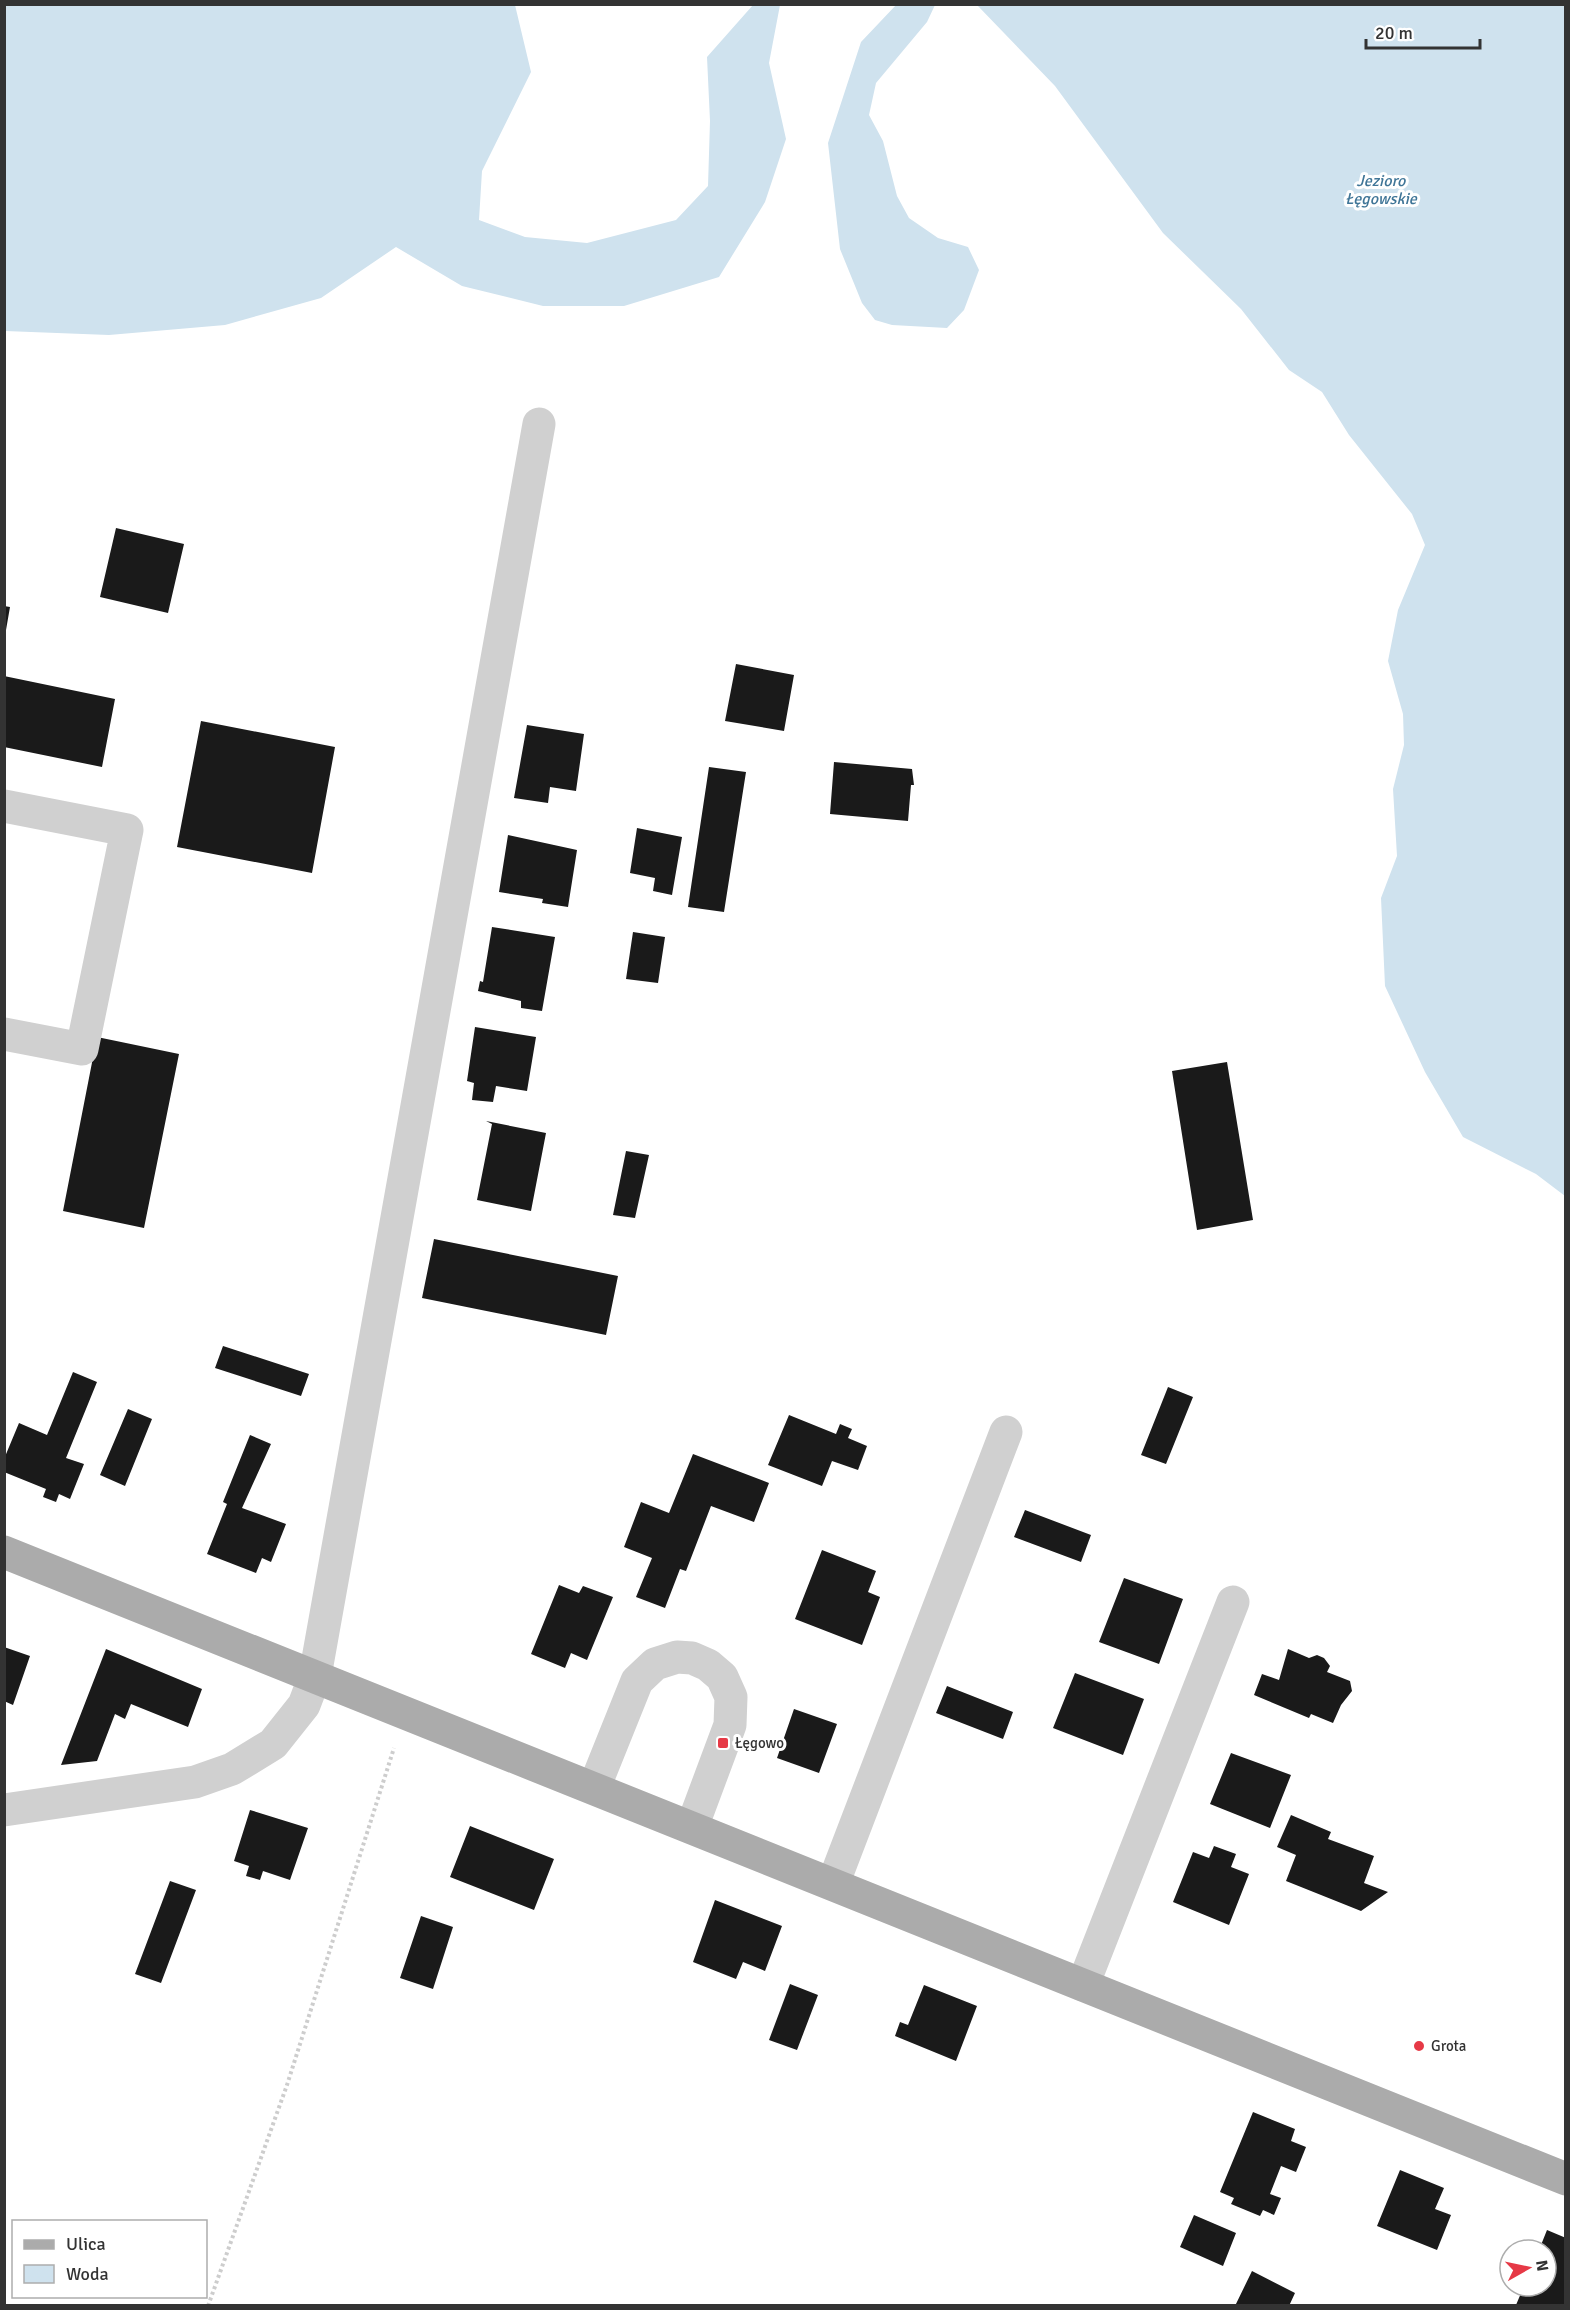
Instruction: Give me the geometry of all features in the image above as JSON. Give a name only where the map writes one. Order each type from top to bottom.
[{"type":"main road","points":[[4,1552],[1566,2179]]},
{"type":"street","points":[[4,1810],[195,1782],[232,1769],[273,1744],[304,1705],[315,1676],[539,424]]},
{"type":"street","points":[[4,806],[127,830],[82,1049],[4,1034]]},
{"type":"street","points":[[833,1884],[1006,1432]]},
{"type":"street","points":[[1083,1985],[1233,1602]]},
{"type":"street","points":[[594,1788],[637,1680],[655,1664],[677,1657],[692,1658],[708,1665],[722,1677],[731,1697],[730,1725],[692,1827]]},
{"type":"path","points":[[208,2306],[287,2085],[405,1712]]},
{"type":"water","points":[[5,4],[515,5],[531,72],[482,171],[479,220],[525,237],[587,243],[676,220],[708,186],[710,121],[707,57],[753,5],[780,5],[769,63],[786,139],[765,202],[719,277],[624,306],[543,306],[462,286],[396,247],[321,298],[225,325],[109,335],[5,331]]},
{"type":"water","points":[[897,4],[935,5],[927,22],[876,83],[869,115],[883,141],[897,196],[909,218],[938,238],[968,247],[979,270],[964,310],[947,328],[892,325],[875,320],[862,303],[840,249],[828,143],[861,42]]},
{"type":"water","name":"Jezioro Łęgowskie","points":[[977,5],[1565,5],[1565,1196],[1536,1174],[1463,1137],[1425,1072],[1385,986],[1381,898],[1397,856],[1393,789],[1404,745],[1403,714],[1388,661],[1398,610],[1425,545],[1412,514],[1349,435],[1322,392],[1289,370],[1241,309],[1163,233],[1055,86]]},
{"type":"building","points":[[116,528],[184,544],[168,613],[100,597]]},
{"type":"building","points":[[4,606],[10,607],[6,630],[4,630]]},
{"type":"building","points":[[736,664],[794,675],[784,731],[725,721]]},
{"type":"building","points":[[4,676],[115,699],[102,767],[4,747]]},
{"type":"building","points":[[201,721],[335,747],[312,873],[177,847]]},
{"type":"building","points":[[527,725],[584,734],[576,791],[550,787],[548,803],[514,798]]},
{"type":"building","points":[[834,762],[912,769],[914,785],[911,785],[908,821],[830,814]]},
{"type":"building","points":[[709,767],[746,772],[724,912],[688,907]]},
{"type":"building","points":[[637,828],[682,837],[672,895],[653,891],[655,878],[630,873]]},
{"type":"building","points":[[508,835],[577,850],[568,907],[542,903],[543,899],[499,892]]},
{"type":"building","points":[[492,927],[555,937],[542,1011],[521,1008],[521,1001],[478,991],[480,981],[483,982]]},
{"type":"building","points":[[633,932],[665,937],[658,983],[626,979]]},
{"type":"building","points":[[475,1027],[536,1037],[527,1091],[496,1086],[493,1102],[472,1100],[474,1083],[467,1081]]},
{"type":"building","points":[[97,1037],[179,1054],[144,1228],[63,1211]]},
{"type":"building","points":[[1227,1062],[1253,1220],[1197,1230],[1172,1071]]},
{"type":"building","points":[[486,1121],[546,1133],[531,1211],[477,1200],[492,1124]]},
{"type":"building","points":[[626,1151],[649,1155],[635,1218],[613,1215]]},
{"type":"building","points":[[434,1239],[618,1276],[606,1335],[422,1298]]},
{"type":"building","points":[[223,1346],[309,1374],[301,1396],[215,1368]]},
{"type":"building","points":[[73,1372],[97,1382],[66,1458],[84,1464],[70,1499],[59,1494],[56,1502],[43,1497],[46,1489],[4,1472],[4,1459],[19,1423],[47,1435]]},
{"type":"building","points":[[1168,1387],[1193,1397],[1166,1464],[1141,1455]]},
{"type":"building","points":[[128,1409],[152,1419],[125,1486],[100,1475]]},
{"type":"building","points":[[789,1415],[836,1434],[840,1424],[852,1429],[848,1438],[867,1446],[858,1470],[832,1461],[822,1486],[768,1465]]},
{"type":"building","points":[[250,1435],[271,1444],[242,1508],[286,1524],[271,1562],[262,1558],[256,1573],[207,1554],[227,1504],[223,1502]]},
{"type":"building","points":[[693,1454],[769,1483],[754,1522],[711,1506],[686,1571],[680,1569],[665,1608],[636,1597],[652,1558],[624,1547],[641,1502],[669,1513]]},
{"type":"building","points":[[1025,1510],[1091,1535],[1081,1562],[1014,1537]]},
{"type":"building","points":[[822,1550],[876,1571],[868,1592],[880,1597],[862,1645],[795,1619]]},
{"type":"building","points":[[1124,1578],[1183,1599],[1159,1664],[1099,1642]]},
{"type":"building","points":[[559,1585],[579,1593],[583,1586],[613,1597],[587,1660],[571,1653],[565,1668],[531,1654]]},
{"type":"building","points":[[4,1647],[30,1656],[13,1705],[4,1701]]},
{"type":"building","points":[[106,1649],[202,1689],[188,1727],[131,1704],[125,1719],[115,1714],[97,1761],[61,1765]]},
{"type":"building","points":[[1288,1649],[1309,1658],[1317,1655],[1324,1658],[1330,1666],[1327,1672],[1350,1681],[1352,1691],[1341,1705],[1333,1723],[1311,1714],[1309,1718],[1254,1695],[1262,1674],[1279,1680]]},
{"type":"building","points":[[1075,1673],[1144,1699],[1123,1755],[1053,1728]]},
{"type":"building","points":[[947,1686],[1013,1712],[1003,1739],[936,1713]]},
{"type":"building","points":[[794,1709],[837,1724],[819,1773],[777,1758]]},
{"type":"building","points":[[1231,1753],[1291,1775],[1270,1828],[1210,1804]]},
{"type":"building","points":[[250,1810],[308,1828],[290,1880],[263,1871],[260,1880],[246,1876],[249,1866],[234,1861]]},
{"type":"building","points":[[1291,1815],[1331,1832],[1328,1839],[1374,1856],[1364,1883],[1388,1892],[1361,1911],[1286,1881],[1296,1855],[1277,1847]]},
{"type":"building","points":[[470,1826],[554,1859],[534,1910],[450,1877]]},
{"type":"building","points":[[1214,1846],[1236,1854],[1231,1867],[1249,1874],[1229,1925],[1173,1902],[1193,1852],[1209,1858]]},
{"type":"building","points":[[170,1881],[196,1890],[161,1983],[135,1974]]},
{"type":"building","points":[[715,1900],[782,1926],[765,1971],[743,1962],[736,1979],[693,1962]]},
{"type":"building","points":[[421,1916],[453,1927],[433,1989],[400,1978]]},
{"type":"building","points":[[790,1984],[818,1995],[797,2050],[769,2040]]},
{"type":"building","points":[[924,1985],[977,2006],[956,2061],[895,2036],[900,2022],[908,2025]]},
{"type":"building","points":[[1253,2112],[1295,2129],[1291,2141],[1306,2147],[1296,2172],[1281,2166],[1270,2194],[1281,2198],[1274,2215],[1263,2210],[1260,2216],[1231,2204],[1234,2198],[1220,2192]]},
{"type":"building","points":[[1400,2170],[1444,2188],[1435,2209],[1451,2215],[1437,2250],[1377,2226]]},
{"type":"building","points":[[1194,2215],[1236,2233],[1223,2266],[1180,2247]]},
{"type":"building","points":[[1547,2230],[1566,2238],[1566,2306],[1516,2305],[1519,2298],[1558,2298],[1558,2238],[1544,2238]]},
{"type":"building","points":[[1252,2271],[1295,2293],[1289,2306],[1235,2306]]},
{"type":"place","name":"Łęgowo","points":[[723,1743]]},
{"type":"place","name":"Grota","points":[[1419,2046]]}]
